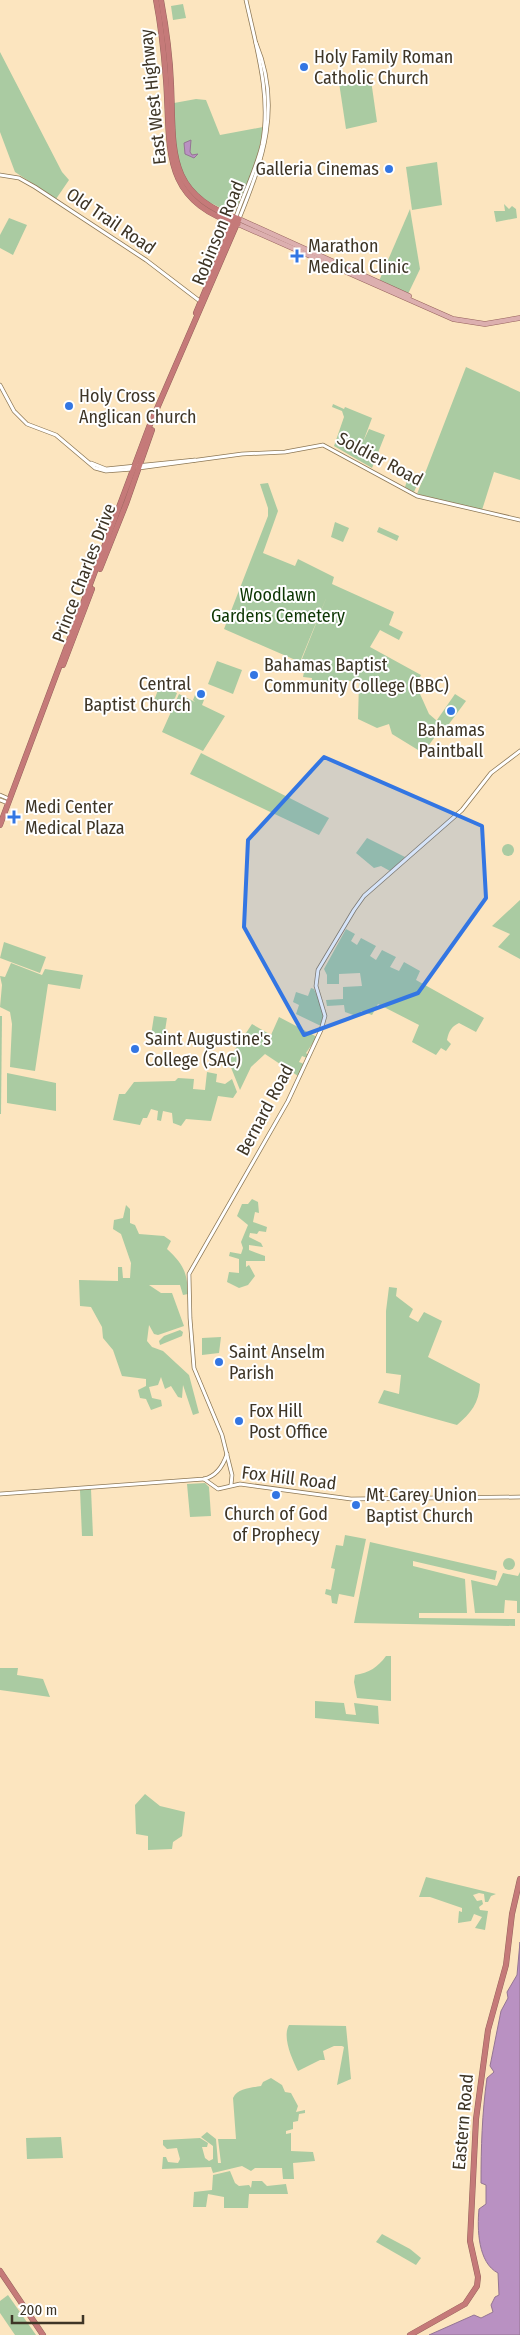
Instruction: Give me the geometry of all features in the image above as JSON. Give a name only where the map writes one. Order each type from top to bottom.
[{"type":"highway","name":"East West Highway","points":[[156,0],[166,80],[172,163],[178,182],[198,205],[220,218],[236,221]]},
{"type":"highway","name":"East West Highway","points":[[161,0],[171,80],[177,165],[189,188],[200,200],[236,221]]},
{"type":"highway","points":[[220,218],[227,230],[226,240]]},
{"type":"highway","name":"Robinson Road","points":[[136,467],[226,240],[236,221]]},
{"type":"highway","name":"Robinson Road","points":[[202,303],[236,221]]},
{"type":"highway","name":"Prince Charles Drive","points":[[0,825],[136,467]]},
{"type":"highway","name":"Eastern Road","points":[[410,2335],[465,2304],[477,2286],[478,2277],[470,2241],[476,2119],[486,2038],[506,1965],[520,1879]]},
{"type":"highway","points":[[0,2271],[43,2335]]},
{"type":"main road","name":"Robinson Road","points":[[236,221],[256,166],[265,120],[263,88],[246,0]]},
{"type":"main road","name":"Old Trail Road","points":[[0,175],[19,178],[35,187],[141,257],[202,303]]},
{"type":"main road","points":[[236,221],[453,319],[485,324],[520,317]]},
{"type":"main road","name":"Soldier Road","points":[[0,385],[14,411],[27,424],[56,435],[90,463],[106,469],[242,454],[284,452],[323,445],[417,496],[520,520]]},
{"type":"main road","name":"Bernard Road","points":[[227,1462],[227,1453],[214,1414],[194,1368],[190,1318],[191,1269],[288,1101],[321,1030],[325,1010],[317,991],[316,978],[321,963],[334,946],[352,912],[364,896],[462,810],[478,787],[491,773],[520,751]]},
{"type":"main road","points":[[0,795],[9,801]]},
{"type":"main road","points":[[0,800],[9,801]]},
{"type":"main road","points":[[204,1479],[208,1484],[211,1478],[227,1462],[232,1479],[231,1484]]},
{"type":"main road","points":[[0,1494],[211,1478]]},
{"type":"main road","points":[[232,1479],[240,1484]]},
{"type":"main road","name":"Fox Hill Road","points":[[208,1484],[218,1489],[231,1484],[240,1484],[351,1499],[520,1497]]},
{"type":"highlighted area","points":[[324,757],[482,826],[486,898],[418,993],[304,1035],[244,927],[248,840]]},
{"type":"green space","points":[[183,4],[186,18],[173,20],[171,6]]},
{"type":"green space","points":[[0,52],[62,172],[69,180],[56,199],[15,172],[0,132]]},
{"type":"green space","points":[[370,73],[377,122],[346,129],[338,76]]},
{"type":"green space","points":[[196,99],[206,100],[220,135],[263,127],[248,185],[233,212],[224,210],[201,197],[191,187],[179,162],[176,148],[174,103]]},
{"type":"green space","points":[[437,162],[442,205],[412,210],[406,167]]},
{"type":"green space","points":[[504,204],[509,209],[512,206],[516,209],[517,218],[496,222],[494,211],[505,211]]},
{"type":"green space","points":[[410,209],[420,269],[408,294],[379,281]]},
{"type":"green space","points":[[9,218],[27,225],[13,255],[0,248],[0,235]]},
{"type":"green space","points":[[466,367],[520,392],[520,480],[494,472],[482,510],[417,494]]},
{"type":"green space","points":[[333,404],[372,418],[363,442],[369,429],[385,435],[372,468],[334,446],[344,417],[342,411],[332,407]]},
{"type":"green space","points":[[408,478],[418,483],[414,492],[405,487]]},
{"type":"green space","name":"Woodlawn Gardens Cemetery","points":[[268,483],[278,511],[263,553],[295,566],[298,559],[334,577],[332,584],[394,612],[389,625],[403,632],[399,640],[380,630],[370,647],[421,675],[416,685],[429,714],[443,726],[423,753],[392,734],[389,724],[377,728],[358,719],[359,682],[340,680],[339,686],[311,686],[312,678],[303,677],[304,672],[298,669],[327,596],[300,662],[224,629],[268,516],[268,508],[260,484]]},
{"type":"green space","points":[[335,522],[349,528],[343,542],[331,537]]},
{"type":"green space","points":[[379,527],[399,536],[397,541],[377,532]]},
{"type":"green space","points":[[217,661],[242,670],[233,694],[208,684]]},
{"type":"green space","points":[[160,685],[177,693],[170,711],[153,703]]},
{"type":"green space","points":[[179,694],[195,702],[193,700],[195,695],[204,700],[202,705],[225,716],[203,751],[162,732]]},
{"type":"green space","name":"Bahamas Paintball","points":[[455,694],[466,701],[446,728],[437,720]]},
{"type":"green space","points":[[201,753],[329,818],[319,835],[190,774]]},
{"type":"green space","points":[[367,838],[405,857],[390,871],[381,866],[374,868],[356,853]]},
{"type":"green space","points":[[506,844],[510,844],[514,850],[510,856],[506,856],[502,852],[502,848]]},
{"type":"green space","points":[[520,900],[520,959],[498,947],[510,934],[492,926]]},
{"type":"green space","points":[[346,929],[355,934],[351,941],[357,945],[361,938],[376,946],[370,956],[376,960],[382,950],[396,957],[390,967],[399,971],[404,962],[420,971],[416,980],[484,1018],[476,1032],[459,1023],[451,1030],[447,1040],[451,1044],[446,1051],[441,1048],[436,1055],[412,1042],[419,1025],[378,1004],[372,1015],[361,1011],[359,1017],[345,1012],[344,1005],[327,1006],[326,1000],[343,999],[343,987],[362,986],[360,973],[339,974],[339,984],[327,984],[327,975],[324,969]]},
{"type":"green space","points":[[4,942],[46,957],[40,973],[0,958]]},
{"type":"green space","points":[[11,963],[42,975],[45,969],[83,975],[80,989],[48,984],[35,1071],[10,1067],[12,1024],[10,1012],[0,1007],[2,985],[0,976],[5,977]]},
{"type":"green space","points":[[311,988],[314,989],[324,1013],[321,1026],[296,1014],[299,1005],[293,1002],[296,992],[308,996]]},
{"type":"green space","points":[[0,1016],[2,1016],[1,1114],[0,1114]]},
{"type":"green space","points":[[154,1016],[167,1018],[164,1037],[151,1035]]},
{"type":"green space","points":[[279,1017],[317,1037],[306,1053],[308,1055],[307,1058],[302,1056],[299,1062],[304,1064],[298,1076],[265,1054],[251,1067],[240,1090],[228,1060],[252,1024],[271,1035]]},
{"type":"green space","points":[[207,1072],[217,1074],[216,1082],[225,1084],[232,1079],[237,1092],[233,1098],[218,1096],[211,1121],[186,1119],[181,1126],[173,1123],[172,1113],[163,1111],[161,1121],[157,1120],[158,1111],[151,1109],[147,1118],[143,1118],[140,1125],[113,1120],[119,1094],[125,1094],[134,1082],[175,1081],[178,1078],[194,1079],[193,1089],[205,1090]]},
{"type":"green space","points":[[7,1073],[56,1083],[56,1111],[7,1103]]},
{"type":"green space","points":[[252,1199],[258,1202],[259,1213],[255,1212],[253,1222],[267,1227],[266,1232],[250,1233],[249,1237],[261,1243],[263,1247],[249,1245],[249,1250],[265,1256],[265,1261],[246,1261],[246,1267],[249,1265],[255,1276],[248,1285],[239,1288],[227,1282],[229,1272],[239,1273],[239,1259],[229,1256],[230,1252],[241,1254],[243,1248],[241,1242],[248,1225],[237,1216],[242,1204],[248,1204]]},
{"type":"green space","points":[[126,1205],[130,1209],[130,1223],[135,1225],[139,1234],[164,1236],[171,1241],[167,1249],[181,1264],[185,1274],[188,1294],[183,1295],[180,1285],[149,1285],[161,1293],[172,1293],[184,1326],[158,1335],[154,1334],[149,1325],[147,1341],[152,1347],[163,1351],[189,1375],[199,1413],[193,1415],[183,1385],[182,1398],[178,1397],[171,1386],[165,1389],[161,1377],[158,1385],[149,1387],[152,1398],[161,1400],[162,1406],[151,1410],[146,1399],[140,1398],[138,1390],[146,1386],[146,1379],[122,1376],[113,1350],[103,1338],[102,1327],[91,1307],[80,1306],[79,1280],[118,1281],[118,1267],[122,1267],[123,1278],[130,1278],[131,1263],[121,1234],[113,1229],[114,1220],[123,1218]]},
{"type":"green space","points":[[389,1287],[397,1288],[396,1296],[413,1309],[409,1317],[418,1322],[424,1312],[442,1321],[428,1357],[480,1384],[476,1402],[457,1425],[378,1403],[384,1390],[399,1394],[401,1375],[386,1373],[386,1311]]},
{"type":"green space","points":[[180,1330],[183,1332],[182,1336],[160,1345],[159,1341],[164,1336]]},
{"type":"green space","points":[[221,1337],[219,1353],[202,1355],[202,1338]]},
{"type":"green space","points":[[205,1483],[209,1487],[211,1516],[190,1517],[187,1484]]},
{"type":"green space","points":[[91,1489],[93,1536],[82,1536],[80,1490]]},
{"type":"green space","points":[[345,1535],[366,1539],[354,1597],[339,1594],[337,1604],[332,1603],[331,1596],[325,1594],[326,1589],[331,1590],[335,1569],[331,1568],[336,1545],[343,1546]]},
{"type":"green space","points":[[370,1542],[497,1571],[495,1580],[413,1561],[413,1566],[465,1579],[467,1613],[419,1613],[419,1618],[515,1619],[515,1626],[354,1623]]},
{"type":"green space","points":[[511,1558],[514,1559],[514,1569],[507,1570],[504,1569],[503,1562],[504,1559]]},
{"type":"green space","points":[[520,1572],[520,1613],[517,1613],[517,1601],[505,1600],[504,1613],[475,1613],[471,1580],[497,1586],[503,1573],[518,1576]]},
{"type":"green space","points":[[386,1656],[391,1656],[391,1701],[357,1698],[354,1682],[355,1675],[373,1669]]},
{"type":"green space","points":[[0,1668],[18,1668],[17,1675],[43,1679],[50,1697],[0,1690]]},
{"type":"green space","points":[[315,1701],[344,1703],[346,1714],[356,1715],[354,1703],[378,1706],[379,1724],[315,1718]]},
{"type":"green space","points":[[145,1794],[160,1806],[185,1812],[182,1836],[173,1842],[172,1849],[148,1850],[148,1836],[136,1834],[135,1805]]},
{"type":"green space","points":[[426,1877],[496,1894],[491,1896],[488,1902],[485,1902],[484,1894],[473,1895],[477,1901],[482,1900],[483,1904],[479,1907],[480,1910],[488,1911],[485,1930],[475,1928],[482,1917],[474,1914],[471,1921],[458,1923],[459,1911],[462,1912],[462,1908],[430,1897],[419,1897]]},
{"type":"green space","points":[[289,2025],[346,2026],[351,2079],[337,2085],[344,2047],[342,2046],[334,2046],[323,2051],[325,2060],[320,2060],[298,2071],[287,2042]]},
{"type":"green space","points":[[271,2078],[282,2085],[285,2092],[291,2093],[298,2106],[296,2112],[305,2110],[305,2113],[299,2114],[298,2121],[293,2122],[293,2129],[286,2131],[286,2134],[291,2133],[291,2151],[313,2152],[315,2161],[293,2163],[294,2179],[283,2179],[282,2168],[255,2168],[251,2171],[242,2166],[213,2173],[211,2167],[162,2169],[163,2157],[166,2157],[168,2162],[178,2163],[180,2159],[177,2148],[167,2149],[163,2145],[163,2140],[200,2138],[208,2143],[207,2147],[202,2147],[205,2158],[209,2161],[213,2159],[213,2146],[201,2137],[207,2132],[216,2139],[218,2163],[221,2163],[218,2139],[236,2139],[233,2098],[241,2090],[261,2086],[263,2082]]},
{"type":"green space","points":[[61,2137],[63,2158],[27,2159],[26,2138]]},
{"type":"green space","points":[[230,2171],[235,2183],[239,2186],[249,2185],[251,2188],[252,2181],[262,2181],[267,2186],[286,2184],[288,2194],[249,2194],[248,2208],[224,2208],[224,2197],[208,2194],[206,2207],[193,2207],[194,2192],[212,2190],[213,2175]]},
{"type":"green space","points":[[382,2234],[410,2249],[421,2258],[416,2265],[376,2242]]},
{"type":"green space","points":[[8,2295],[36,2335],[15,2335],[0,2313],[0,2301]]},
{"type":"shaded area","points":[[191,140],[190,152],[192,155],[198,154],[194,158],[185,154],[184,143]]},
{"type":"shaded area","points":[[520,1942],[520,2335],[429,2335],[474,2315],[481,2318],[493,2312],[491,2305],[495,2297],[499,2295],[498,2273],[486,2262],[480,2245],[478,2226],[479,2209],[486,2204],[486,2185],[481,2183],[483,2117],[487,2078],[494,2072],[490,2066],[501,2011],[508,1998],[507,1992],[517,1975]]},
{"type":"place","name":"Holy Family Roman Catholic Church","points":[[304,67]]},
{"type":"place","name":"Galleria Cinemas","points":[[389,169]]},
{"type":"place","name":"Marathon Medical Clinic","points":[[297,256]]},
{"type":"place","name":"Holy Cross Anglican Church","points":[[69,406]]},
{"type":"place","name":"Bahamas Baptist Community College (BBC)","points":[[254,675]]},
{"type":"place","name":"Central Baptist Church","points":[[201,694]]},
{"type":"place","name":"Bahamas Paintball","points":[[451,711]]},
{"type":"place","name":"Medi Center Medical Plaza","points":[[14,817]]},
{"type":"place","name":"Saint Augustine's College (SAC)","points":[[135,1049]]},
{"type":"place","name":"Saint Anselm Parish","points":[[219,1362]]},
{"type":"place","name":"Fox Hill Post Office","points":[[239,1421]]},
{"type":"place","name":"Church of God of Prophecy","points":[[276,1495]]},
{"type":"place","name":"Mt Carey Union Baptist Church","points":[[356,1505]]}]
